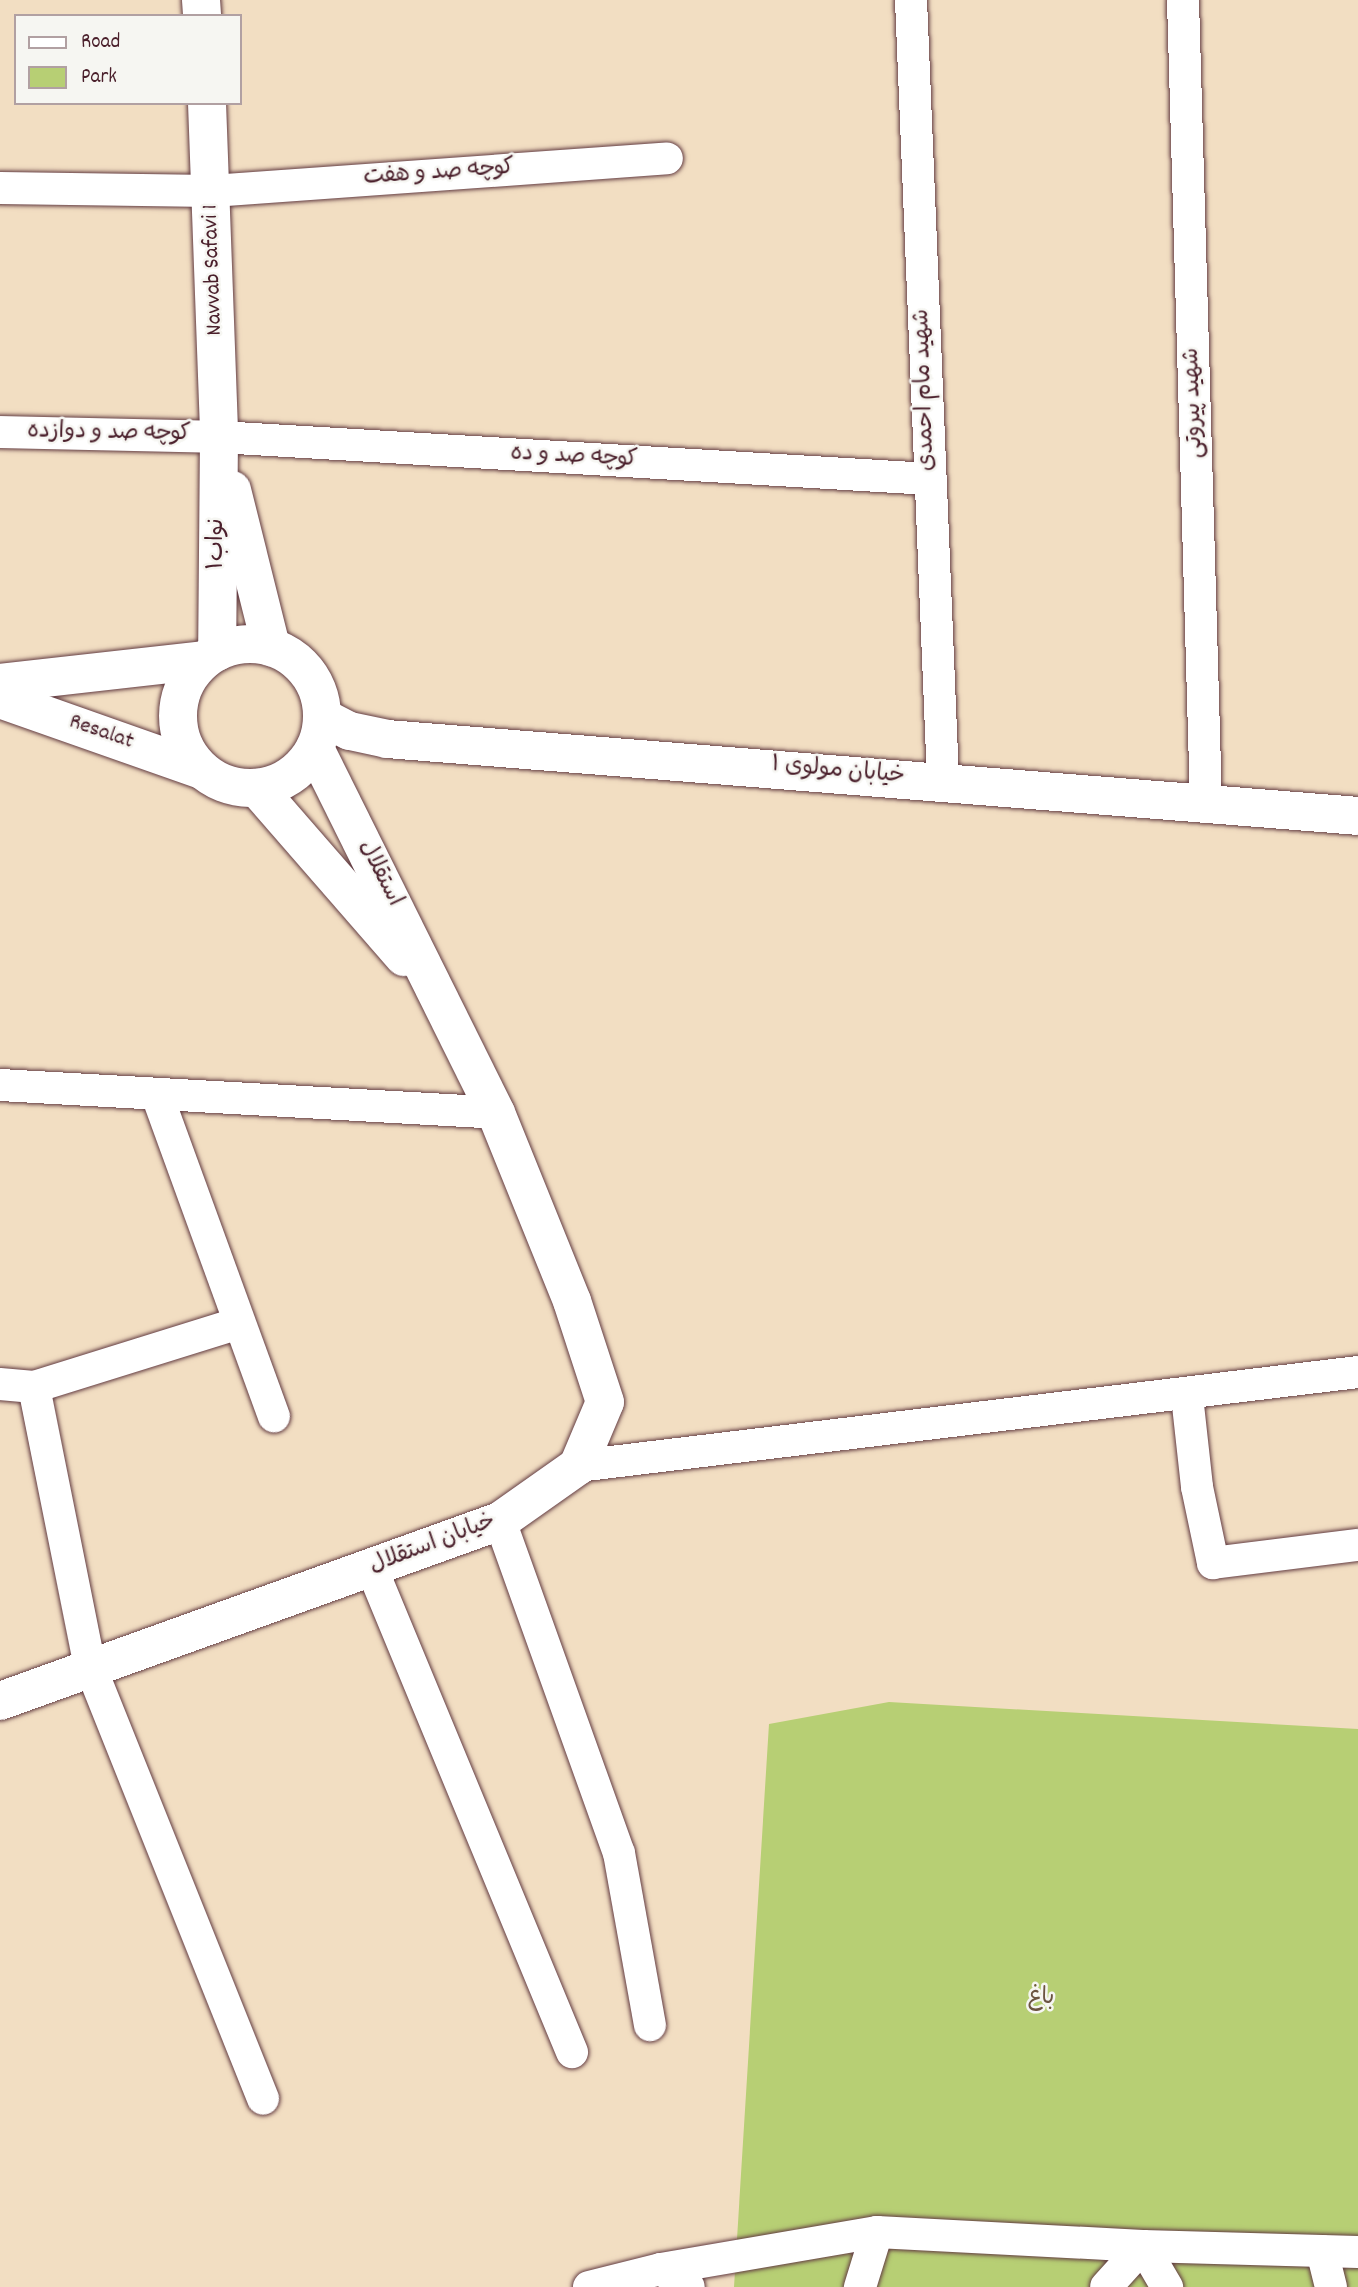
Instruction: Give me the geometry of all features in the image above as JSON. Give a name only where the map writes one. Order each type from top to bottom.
[{"type":"street","name":"شهید مام احمدی","points":[[911,0],[943,780]]},
{"type":"street","name":"شهید پیروتی","points":[[1183,0],[1206,806]]},
{"type":"street","name":"Navvab Safavi 1","points":[[207,105],[219,436]]},
{"type":"street","name":"کوچه صد و هفت","points":[[0,188],[212,191],[667,158]]},
{"type":"street","name":"کوچه صد و دوازده","points":[[0,432],[219,436]]},
{"type":"street","name":"کوچه صد و ده","points":[[219,436],[930,479]]},
{"type":"street","points":[[219,436],[271,647]]},
{"type":"street","name":"نواب۱","points":[[211,656],[219,436]]},
{"type":"street","points":[[0,683],[211,656],[243,644],[271,647],[298,662],[309,674],[319,732],[285,779],[257,788],[228,785],[202,770],[184,744],[178,713],[186,682],[211,656]]},
{"type":"street","name":"Resalat","points":[[0,699],[202,770]]},
{"type":"street","name":"خیابان مولوی ۱","points":[[319,732],[350,731],[387,739],[943,780],[1206,806],[1358,816]]},
{"type":"street","name":"استقلال","points":[[319,732],[442,1001]]},
{"type":"street","points":[[257,788],[442,1001],[496,1114],[572,1301],[605,1402],[578,1466],[1186,1396],[1358,1372]]},
{"type":"street","points":[[0,1085],[496,1114]]},
{"type":"street","points":[[157,1095],[274,1416]]},
{"type":"street","points":[[0,1384],[34,1387],[239,1323]]},
{"type":"street","points":[[34,1387],[90,1666],[262,2099]]},
{"type":"street","points":[[1186,1396],[1197,1487],[1213,1563],[1358,1545]]},
{"type":"street","name":"خیابان استقلال","points":[[0,1701],[90,1666],[372,1569],[500,1521],[578,1466]]},
{"type":"street","points":[[500,1521],[618,1853],[650,2025]]},
{"type":"street","points":[[372,1569],[572,2052]]},
{"type":"street","points":[[860,2287],[877,2232]]},
{"type":"street","points":[[589,2287],[661,2269],[877,2232],[1143,2246],[1358,2252]]},
{"type":"street","points":[[1105,2287],[1143,2246]]},
{"type":"street","points":[[1143,2246],[1167,2287]]},
{"type":"street","points":[[1322,2250],[1331,2287]]},
{"type":"street","points":[[661,2269],[689,2287]]},
{"type":"green space","name":"باغ","points":[[889,1702],[1358,1729],[1358,2287],[734,2287],[769,1724]]}]
